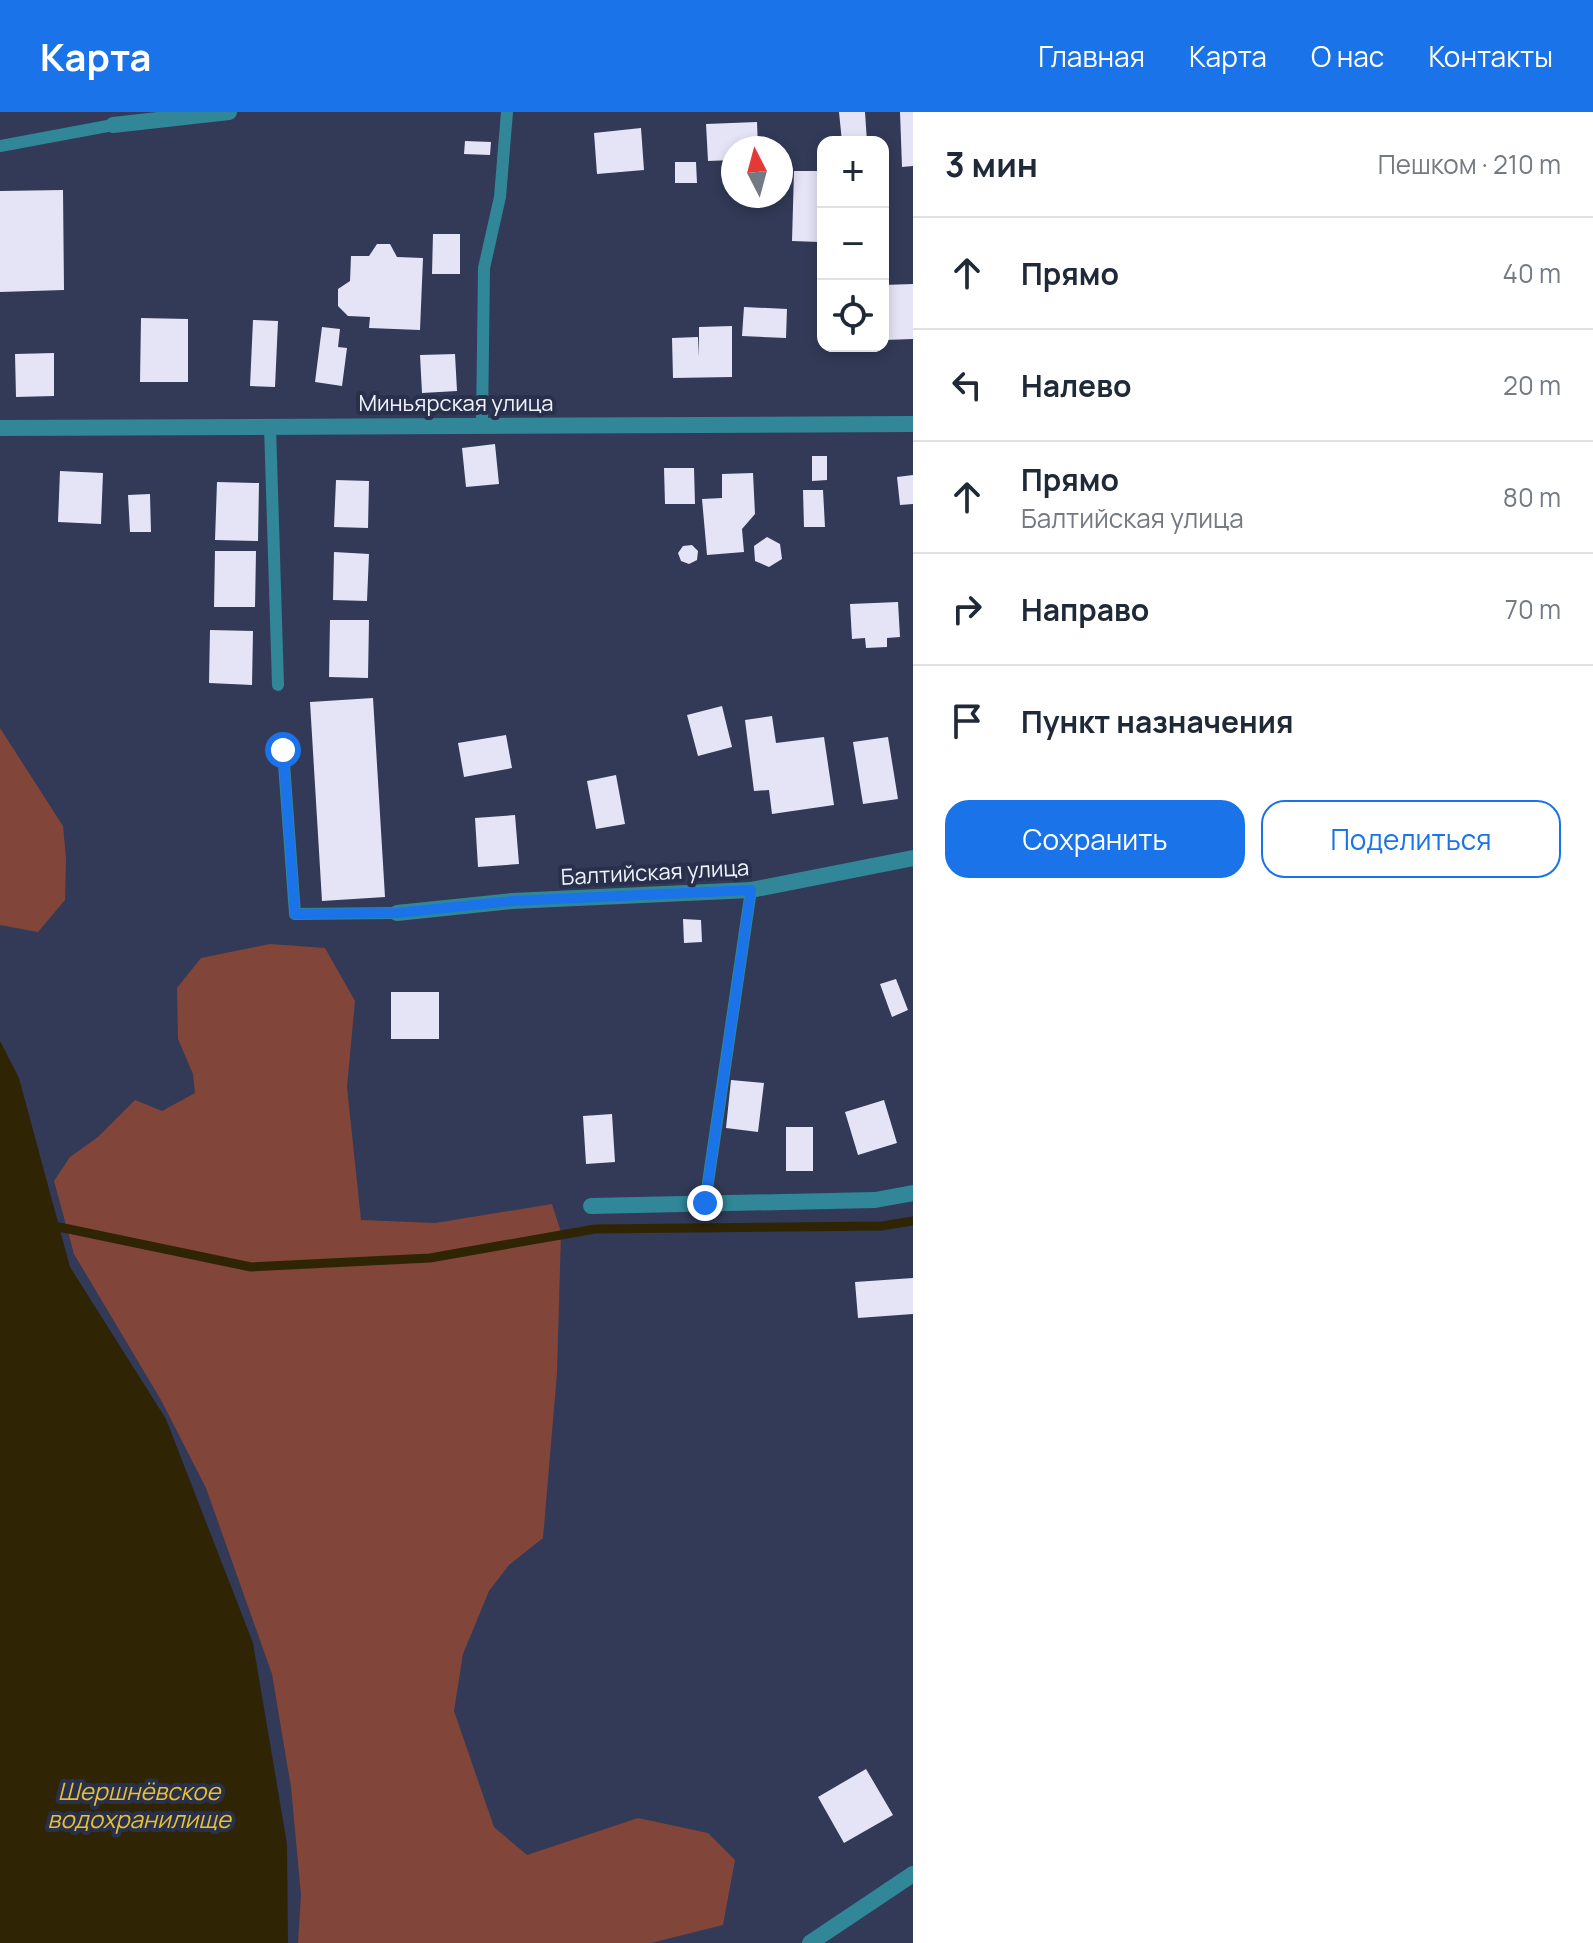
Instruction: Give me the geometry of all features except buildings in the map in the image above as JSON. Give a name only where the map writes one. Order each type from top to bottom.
[{"type":"street","points":[[113,125],[229,112]]},
{"type":"street","name":"Миньярская улица","points":[[0,428],[913,424]]},
{"type":"street","name":"Балтийская улица","points":[[397,913],[512,901],[751,890],[913,858]]},
{"type":"street","points":[[591,1206],[875,1200],[913,1193]]},
{"type":"street","points":[[810,1943],[913,1874]]},
{"type":"lane","points":[[482,425],[484,268],[500,197],[507,112]]},
{"type":"lane","points":[[0,146],[113,125]]},
{"type":"lane","points":[[270,426],[278,685]]},
{"type":"lane","points":[[283,750],[295,914],[397,913]]},
{"type":"lane","points":[[705,1203],[751,890]]},
{"type":"shaded area","points":[[0,728],[63,826],[65,900],[38,932],[0,925]]},
{"type":"shaded area","points":[[270,944],[325,948],[355,1001],[347,1087],[361,1220],[435,1223],[552,1204],[561,1232],[557,1373],[543,1538],[509,1565],[489,1591],[463,1654],[454,1711],[494,1827],[527,1855],[638,1818],[708,1833],[735,1860],[723,1925],[651,1943],[298,1943],[301,1895],[291,1787],[272,1674],[206,1488],[161,1400],[74,1254],[54,1181],[70,1157],[98,1137],[135,1100],[162,1111],[195,1093],[193,1074],[178,1039],[177,988],[201,958]]},
{"type":"water","name":"Шершнёвское водохранилище","points":[[0,1041],[19,1078],[70,1267],[166,1419],[253,1643],[287,1844],[288,1943],[0,1943]]},
{"type":"waterway","points":[[48,1227],[251,1267],[430,1258],[595,1229],[882,1226],[913,1221]]},
{"type":"route","points":[[283,750],[295,914],[397,913],[512,901],[751,890],[705,1203]]}]
